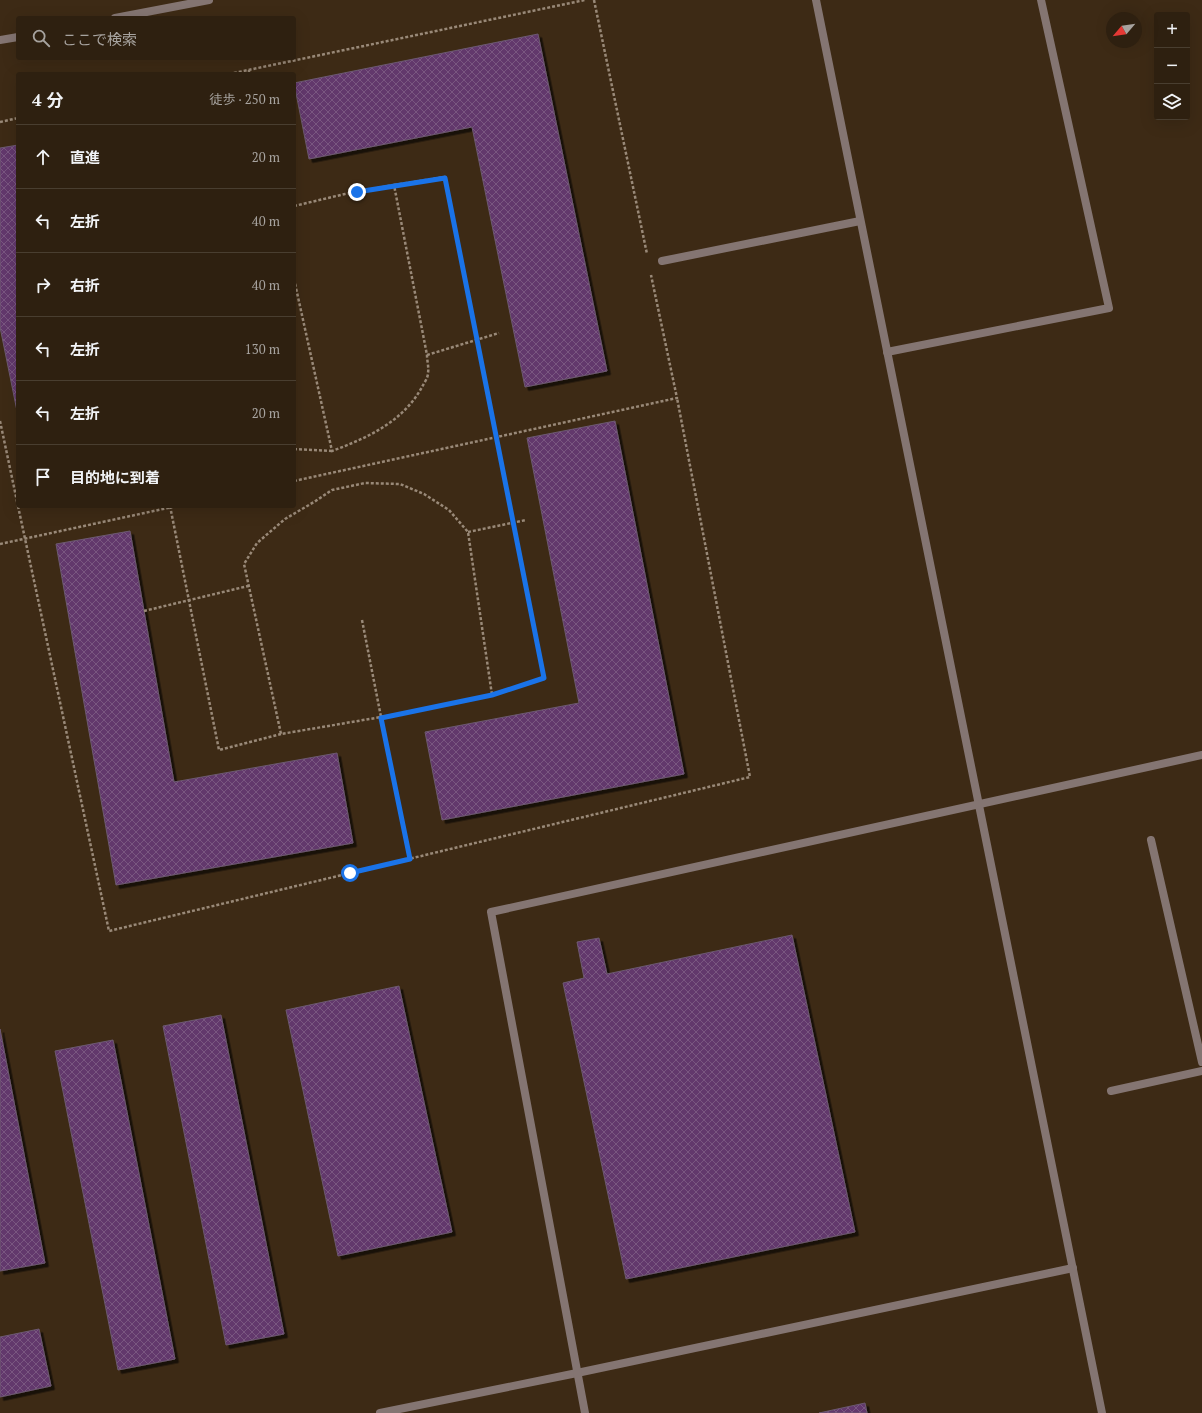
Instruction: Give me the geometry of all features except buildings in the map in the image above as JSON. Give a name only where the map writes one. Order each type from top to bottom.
[{"type":"lane","points":[[125,16],[209,0]]},
{"type":"lane","points":[[816,0],[1102,1413]]},
{"type":"lane","points":[[887,352],[1109,308],[1041,0]]},
{"type":"lane","points":[[0,40],[16,37]]},
{"type":"lane","points":[[662,261],[860,221]]},
{"type":"lane","points":[[585,1413],[491,912],[1202,755]]},
{"type":"lane","points":[[1150,840],[1202,1062]]},
{"type":"lane","points":[[1111,1091],[1202,1070]]},
{"type":"lane","points":[[380,1413],[577,1374],[1073,1268]]},
{"type":"path","points":[[238,72],[585,0]]},
{"type":"path","points":[[594,0],[647,258]]},
{"type":"path","points":[[0,122],[16,118]]},
{"type":"path","points":[[296,206],[345,194],[445,178],[544,678],[492,695],[381,718]]},
{"type":"path","points":[[296,449],[332,451],[386,426],[405,411],[428,375],[427,355],[396,202],[394,185]]},
{"type":"path","points":[[18,508],[109,931],[750,777],[677,398],[651,273]]},
{"type":"path","points":[[296,287],[332,451]]},
{"type":"path","points":[[427,355],[499,333]]},
{"type":"path","points":[[296,481],[677,398]]},
{"type":"path","points":[[0,421],[16,497]]},
{"type":"path","points":[[281,734],[244,564],[257,543],[284,519],[332,490],[365,483],[400,484],[424,494],[449,510],[468,532],[492,695]]},
{"type":"path","points":[[0,544],[168,508]]},
{"type":"path","points":[[170,508],[219,750],[281,734],[399,714]]},
{"type":"path","points":[[468,532],[526,520]]},
{"type":"path","points":[[144,611],[248,586]]},
{"type":"path","points":[[362,620],[410,859]]},
{"type":"route","points":[[350,873],[410,859],[381,718],[492,695],[544,678],[445,178],[357,192]]}]
